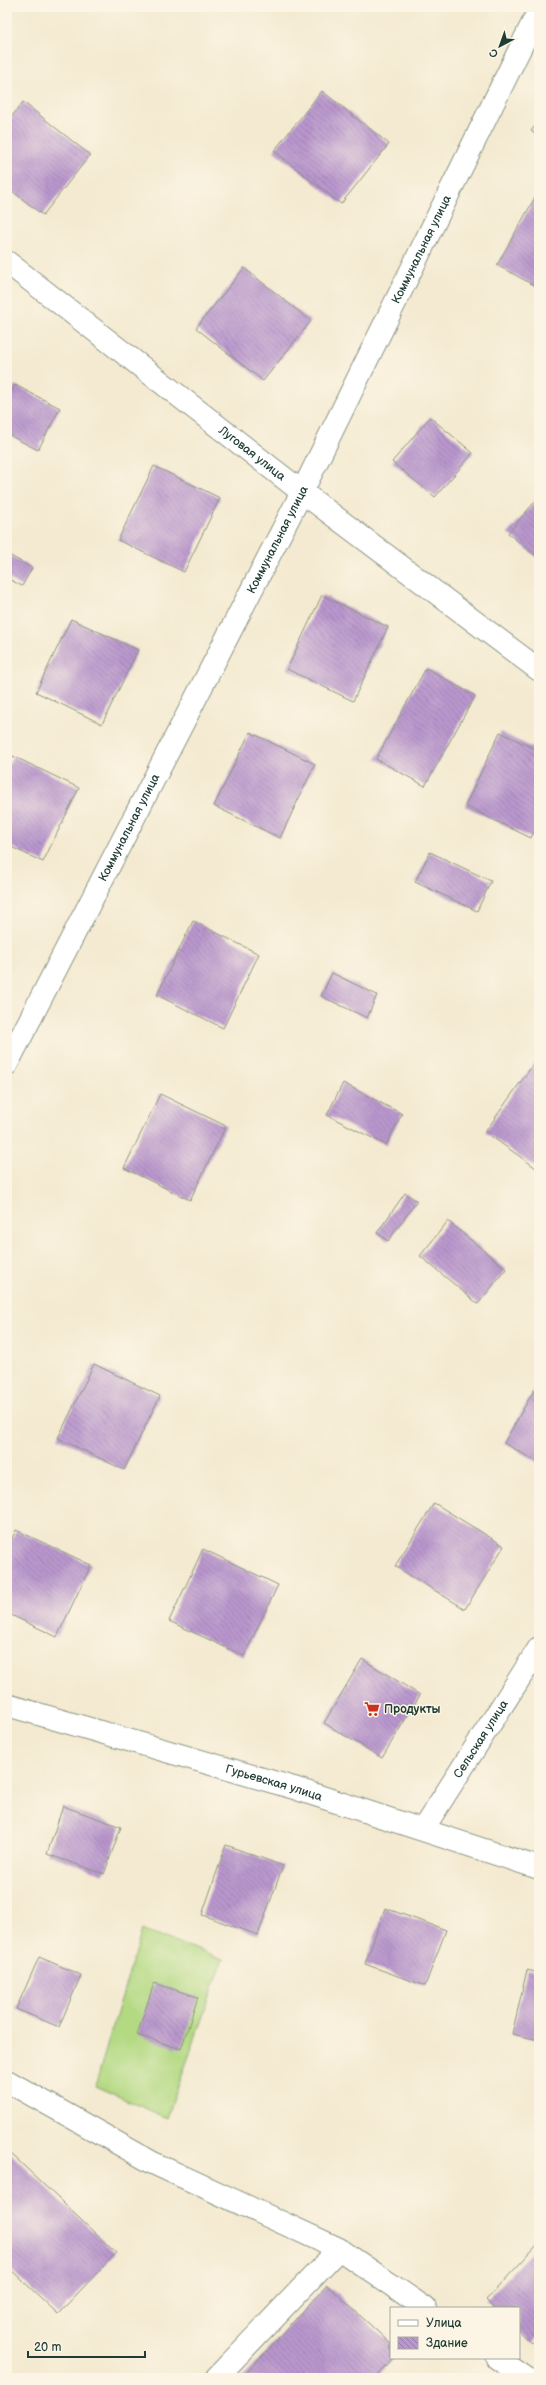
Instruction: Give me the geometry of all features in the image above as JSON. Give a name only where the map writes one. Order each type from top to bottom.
[{"type":"street","name":"Коммунальная улица","points":[[7,1064],[302,492],[539,10]]},
{"type":"street","name":"Луговая улица","points":[[7,262],[302,492],[539,670]]},
{"type":"street","name":"Сельская улица","points":[[423,1829],[539,1648]]},
{"type":"street","name":"Гурьевская улица","points":[[7,1705],[286,1786],[423,1829],[539,1868]]},
{"type":"street","points":[[7,2081],[153,2163],[339,2249],[423,2307]]},
{"type":"street","points":[[216,2378],[339,2249]]},
{"type":"street","points":[[498,2359],[526,2378]]},
{"type":"green space","points":[[142,1930],[223,1959],[167,2118],[95,2086]]},
{"type":"building","points":[[322,91],[389,144],[341,204],[274,151]]},
{"type":"building","points":[[23,102],[90,155],[43,215],[7,187],[7,123]]},
{"type":"building","points":[[539,121],[539,137],[531,131]]},
{"type":"building","points":[[537,194],[539,195],[539,288],[497,265]]},
{"type":"building","points":[[244,268],[311,321],[263,381],[196,328]]},
{"type":"building","points":[[15,385],[60,408],[38,450],[7,434],[7,400]]},
{"type":"building","points":[[430,417],[473,453],[435,497],[392,462]]},
{"type":"building","points":[[154,466],[220,498],[184,572],[118,540]]},
{"type":"building","points":[[539,497],[539,559],[508,533]]},
{"type":"building","points":[[7,554],[32,568],[22,586],[7,578]]},
{"type":"building","points":[[322,595],[388,627],[353,701],[287,669]]},
{"type":"building","points":[[71,619],[138,650],[102,724],[36,692]]},
{"type":"building","points":[[426,668],[475,696],[425,786],[376,759]]},
{"type":"building","points":[[250,732],[315,764],[280,838],[214,806]]},
{"type":"building","points":[[500,732],[539,751],[539,821],[531,838],[465,806]]},
{"type":"building","points":[[13,756],[79,788],[43,862],[7,845],[7,768]]},
{"type":"building","points":[[430,852],[491,881],[477,911],[415,882]]},
{"type":"building","points":[[193,921],[259,954],[223,1028],[157,995]]},
{"type":"building","points":[[332,973],[377,995],[367,1018],[321,996]]},
{"type":"building","points":[[537,1059],[539,1061],[539,1170],[485,1132]]},
{"type":"building","points":[[343,1083],[402,1114],[386,1145],[327,1115]]},
{"type":"building","points":[[160,1094],[226,1126],[190,1200],[124,1168]]},
{"type":"building","points":[[405,1193],[417,1201],[388,1241],[377,1233]]},
{"type":"building","points":[[448,1221],[506,1269],[478,1304],[420,1256]]},
{"type":"building","points":[[94,1364],[160,1396],[124,1470],[58,1438]]},
{"type":"building","points":[[534,1390],[539,1393],[539,1463],[504,1443]]},
{"type":"building","points":[[434,1503],[504,1546],[465,1609],[395,1566]]},
{"type":"building","points":[[16,1530],[91,1565],[57,1637],[7,1613],[7,1548]]},
{"type":"building","points":[[203,1549],[278,1585],[244,1656],[169,1621]]},
{"type":"building","name":"Продукты","points":[[362,1659],[420,1695],[382,1758],[324,1723]]},
{"type":"building","points":[[63,1806],[121,1827],[104,1874],[47,1854]]},
{"type":"building","points":[[226,1845],[283,1866],[258,1935],[202,1915]]},
{"type":"building","points":[[385,1908],[446,1930],[425,1986],[365,1964]]},
{"type":"building","points":[[39,1957],[81,1975],[59,2027],[16,2009]]},
{"type":"building","points":[[527,1970],[539,1973],[539,2040],[512,2034]]},
{"type":"building","points":[[154,1983],[198,1997],[181,2049],[137,2035]]},
{"type":"building","points":[[7,2150],[116,2253],[58,2314],[7,2266]]},
{"type":"building","points":[[539,2243],[539,2335],[532,2343],[520,2332],[520,2307],[493,2307],[486,2300]]},
{"type":"building","points":[[327,2285],[390,2343],[390,2359],[393,2359],[376,2378],[242,2378]]},
{"type":"place","name":"Продукты","points":[[372,1709]]}]
